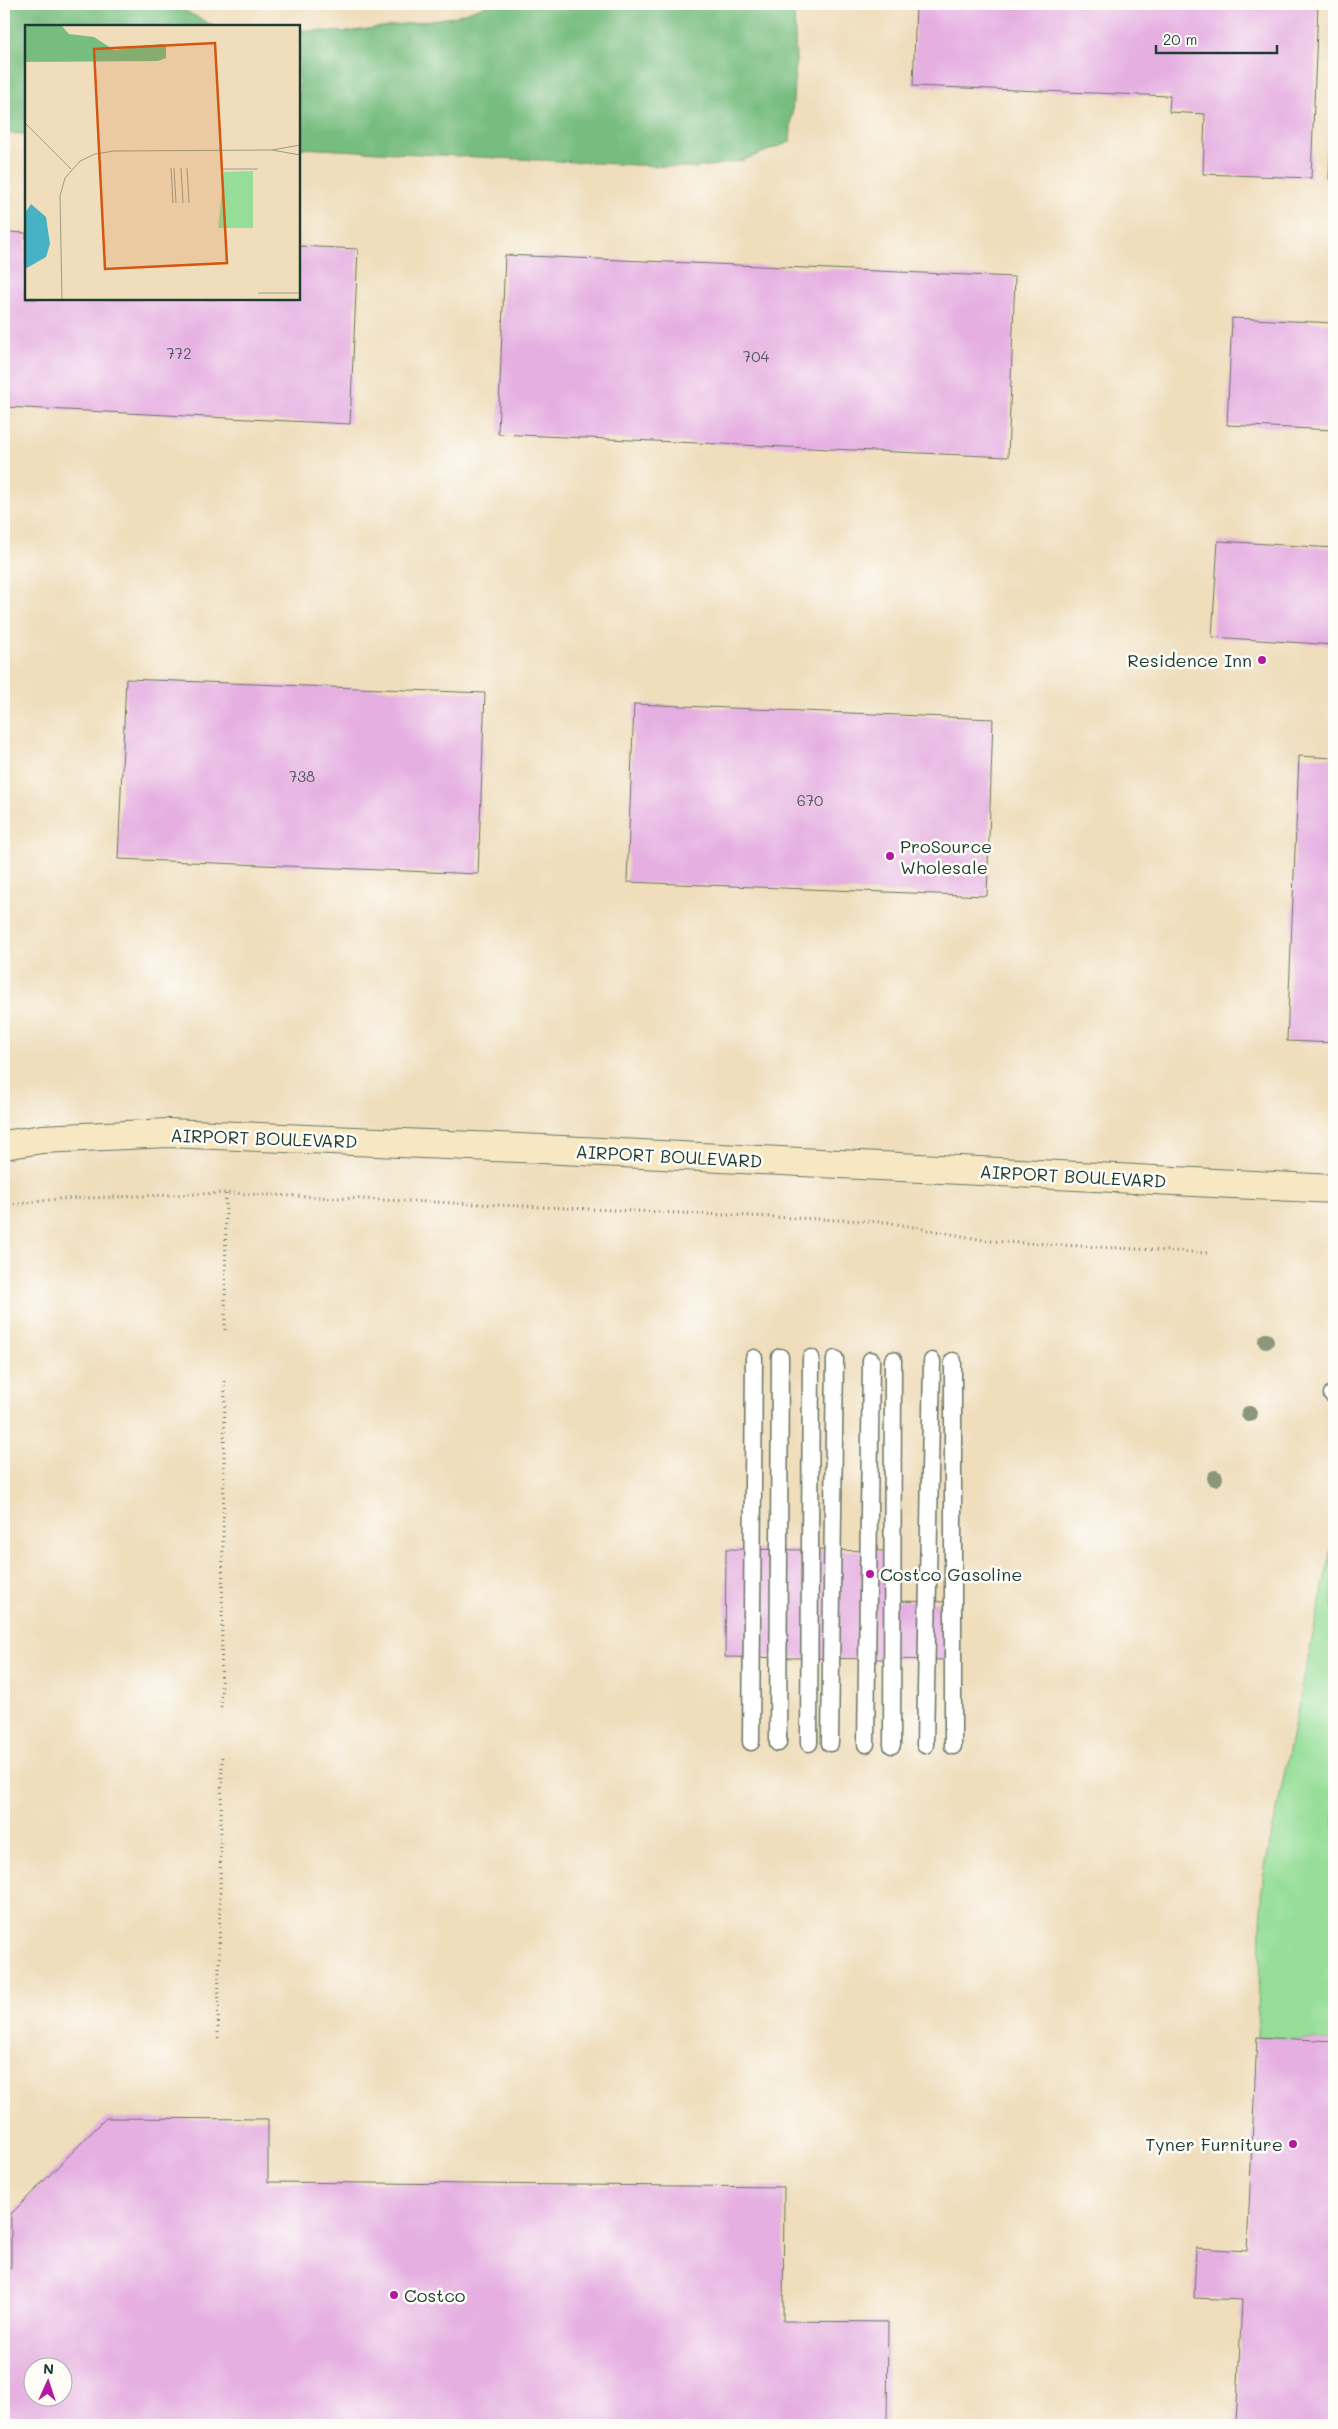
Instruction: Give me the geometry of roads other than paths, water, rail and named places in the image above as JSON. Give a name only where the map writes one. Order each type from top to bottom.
[{"type":"street","name":"AIRPORT BOULEVARD","points":[[4,1145],[42,1139],[168,1134],[533,1149],[1334,1189]]},
{"type":"lane","points":[[751,1742],[754,1358]]},
{"type":"lane","points":[[778,1743],[780,1358]]},
{"type":"lane","points":[[809,1743],[811,1358]]},
{"type":"lane","points":[[830,1743],[835,1359]]},
{"type":"lane","points":[[866,1744],[871,1360]]},
{"type":"lane","points":[[892,1745],[893,1360]]},
{"type":"lane","points":[[925,1745],[932,1361]]},
{"type":"lane","points":[[953,1361],[953,1746]]},
{"type":"place","name":"Residence Inn","points":[[1262,660]]},
{"type":"place","name":"ProSource Wholesale","points":[[890,856]]},
{"type":"place","name":"Costco Gasoline","points":[[870,1574]]},
{"type":"place","name":"Tyner Furniture","points":[[1293,2144]]},
{"type":"place","name":"Costco","points":[[394,2295]]}]
